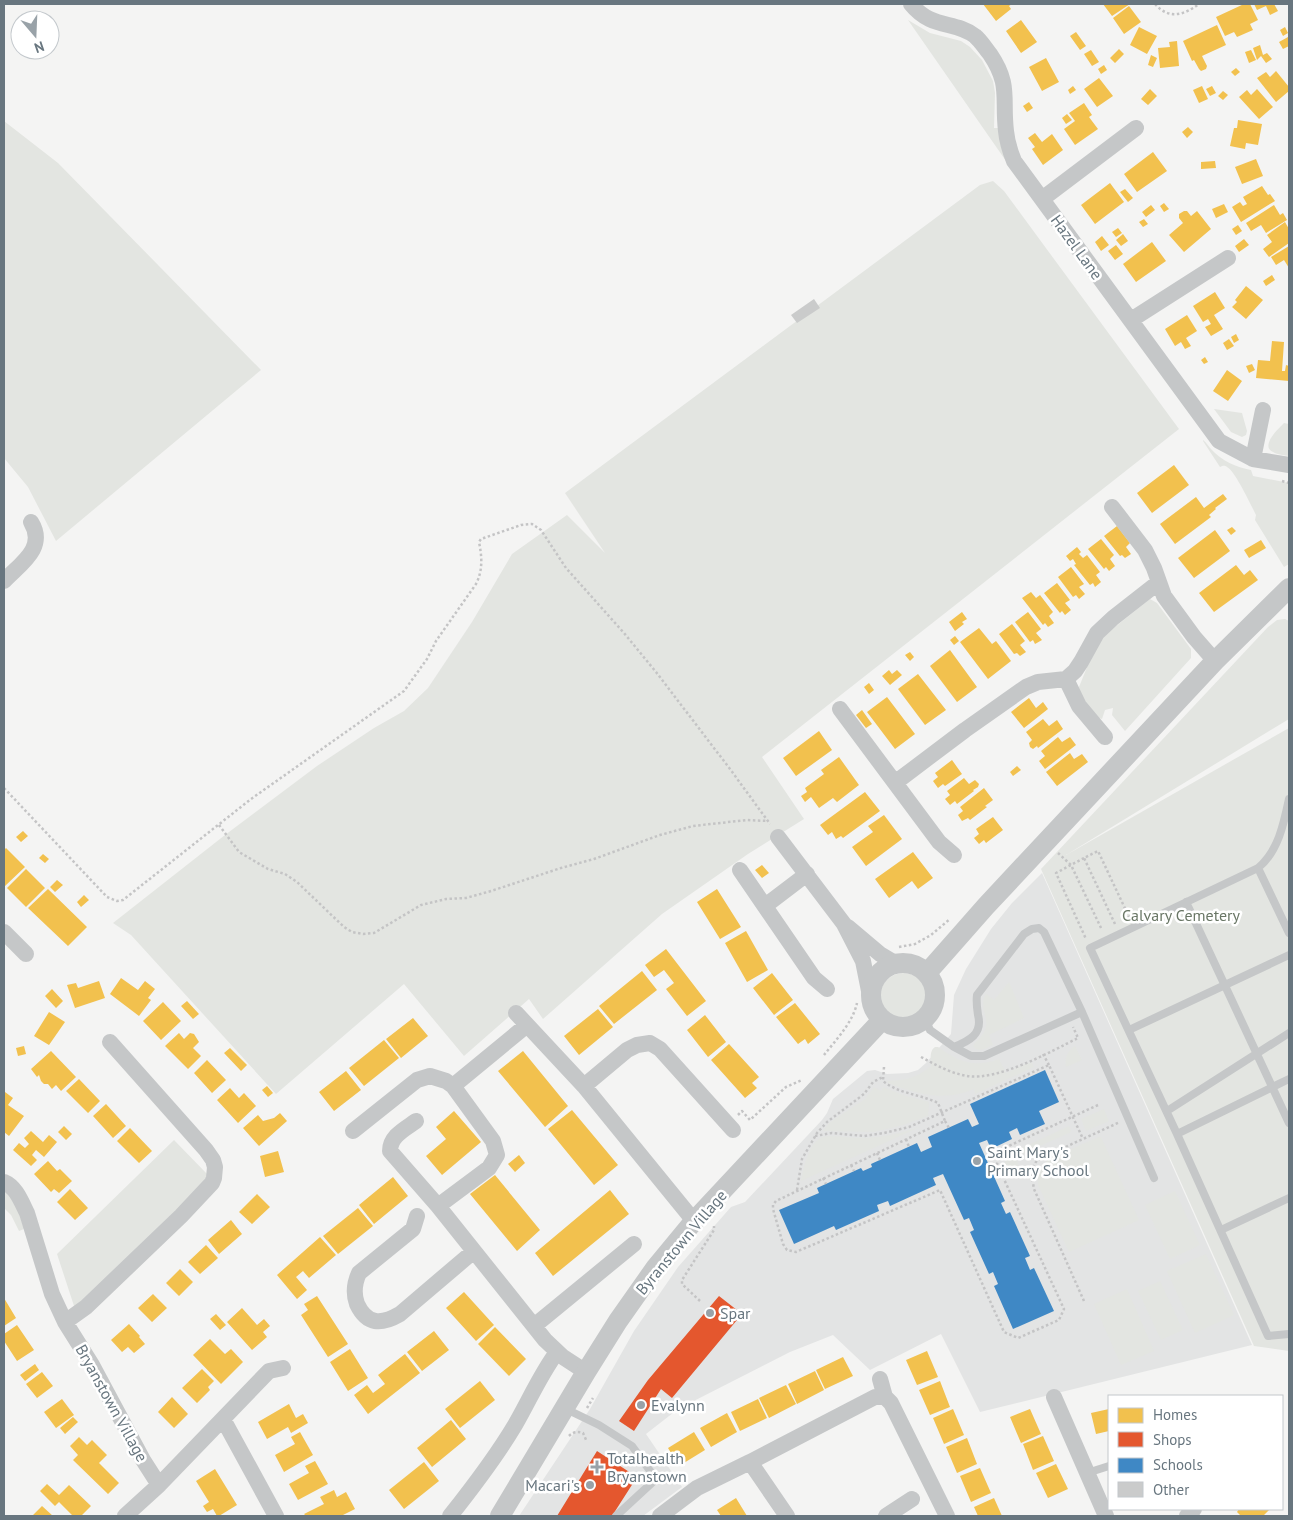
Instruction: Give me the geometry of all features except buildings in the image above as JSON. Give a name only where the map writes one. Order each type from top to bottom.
[{"type":"street","name":"Hazel Lane","points":[[911,4],[928,19],[962,30],[974,36],[983,45],[997,65],[1003,79],[1005,130],[1014,161],[1219,441],[1253,459],[1289,465]]},
{"type":"street","points":[[1042,199],[1136,128]]},
{"type":"street","points":[[1131,320],[1228,258]]},
{"type":"street","points":[[1253,459],[1263,410]]},
{"type":"street","points":[[1112,506],[1145,550],[1164,596],[1194,637],[1215,660]]},
{"type":"street","points":[[4,581],[36,546],[37,537],[31,522]]},
{"type":"street","points":[[896,782],[1026,687],[1038,682],[1066,679],[1075,671],[1097,633],[1159,582]]},
{"type":"street","points":[[927,973],[986,906],[1215,660],[1289,589]]},
{"type":"street","points":[[1066,679],[1079,706],[1105,737]]},
{"type":"street","points":[[840,709],[939,842],[954,855]]},
{"type":"street","points":[[778,837],[844,924],[862,961],[864,998],[872,1005],[882,1020],[899,1028],[917,1024],[925,1019],[931,1011],[935,1001],[935,991],[933,982],[927,973],[912,964],[904,962],[895,963],[877,975],[864,998]]},
{"type":"street","points":[[740,870],[814,978],[827,989]]},
{"type":"street","points":[[765,906],[807,874]]},
{"type":"street","points":[[844,924],[880,954],[895,963]]},
{"type":"street","points":[[4,932],[26,954]]},
{"type":"street","points":[[453,1086],[521,1019],[584,1086],[703,1222]]},
{"type":"street","name":"Byranstown Village","points":[[500,1516],[586,1372],[618,1321],[656,1267],[703,1222],[882,1020]]},
{"type":"street","points":[[65,1322],[86,1307],[181,1216],[212,1183],[216,1172],[213,1160],[206,1150],[110,1042]]},
{"type":"street","points":[[584,1086],[627,1050],[637,1045],[650,1043],[660,1049],[730,1127]]},
{"type":"street","points":[[354,1131],[417,1080],[430,1076],[446,1081],[453,1086],[493,1141],[496,1155],[489,1168],[438,1206]]},
{"type":"street","points":[[416,1121],[396,1135],[390,1144],[390,1151],[438,1206],[545,1340],[562,1357],[586,1372]]},
{"type":"street","name":"Bryanstown Village","points":[[4,1182],[14,1190],[24,1207],[52,1294],[65,1322],[92,1365],[143,1460],[159,1484]]},
{"type":"street","points":[[417,1216],[413,1229],[359,1274],[354,1282],[354,1296],[364,1316],[381,1321],[392,1319],[474,1251]]},
{"type":"street","points":[[534,1326],[634,1244]]},
{"type":"street","points":[[450,1516],[515,1425],[533,1390],[557,1352]]},
{"type":"street","points":[[125,1516],[159,1484],[269,1370],[283,1368]]},
{"type":"street","points":[[880,1379],[884,1397],[891,1403],[947,1516]]},
{"type":"street","points":[[660,1516],[697,1488],[874,1397],[884,1397]]},
{"type":"street","points":[[1054,1398],[1106,1516]]},
{"type":"street","points":[[223,1419],[276,1516]]},
{"type":"street","points":[[750,1462],[787,1516]]},
{"type":"street","points":[[886,1516],[912,1499]]},
{"type":"lane","points":[[1289,799],[1278,839],[1266,861],[1258,868],[1090,948],[1167,1111],[1268,1336],[1289,1334]]},
{"type":"lane","points":[[1258,868],[1289,933]]},
{"type":"lane","points":[[1186,902],[1289,1123]]},
{"type":"lane","points":[[954,1047],[975,1035],[979,1027],[977,995],[1024,934],[1038,928],[1044,932],[1082,1012],[1154,1178]]},
{"type":"lane","points":[[1128,1030],[1289,955]]},
{"type":"lane","points":[[925,1019],[930,1030],[954,1047],[971,1056],[984,1056],[1082,1012]]},
{"type":"lane","points":[[1167,1111],[1289,1033]]},
{"type":"lane","points":[[1177,1134],[1289,1079]]},
{"type":"lane","points":[[1221,1230],[1289,1198]]},
{"type":"lane","points":[[565,1408],[599,1425],[632,1446],[656,1479],[616,1516]]},
{"type":"lane","points":[[1087,1472],[1108,1466]]},
{"type":"path","points":[[1155,4],[1161,10],[1179,15],[1188,12],[1199,4]]},
{"type":"path","points":[[4,788],[107,897],[117,901],[123,900],[251,799],[404,691],[428,659],[436,641],[476,584],[481,569],[479,542],[521,525],[532,524],[540,530],[566,568],[624,632],[656,672],[730,769],[778,837]]},
{"type":"path","points":[[219,825],[239,852],[268,869],[285,874],[297,882],[344,927],[352,932],[363,934],[374,933],[421,905],[446,899],[466,898],[491,891],[594,859],[660,835],[693,826],[747,820],[768,822]]},
{"type":"path","points":[[1090,948],[1056,873],[1098,850],[1134,927]]},
{"type":"path","points":[[1057,852],[1071,865],[1106,940]]},
{"type":"path","points":[[1084,858],[1120,934]]},
{"type":"path","points":[[822,1057],[864,998]]},
{"type":"path","points":[[921,1057],[952,1072],[977,1077],[988,1076],[1002,1072],[1078,1038],[1069,1018]]},
{"type":"path","points":[[1044,1054],[1083,1139]]},
{"type":"path","points":[[815,1136],[832,1134],[864,1136],[884,1134],[909,1127],[1049,1065]]},
{"type":"path","points":[[884,1067],[883,1081],[889,1086],[905,1093],[930,1099],[938,1103],[949,1128]]},
{"type":"path","points":[[802,1084],[809,1077]]},
{"type":"path","points":[[796,1191],[802,1159],[815,1136],[827,1122],[864,1094],[873,1082],[883,1077]]},
{"type":"path","points":[[730,1127],[742,1111],[750,1120],[786,1087],[803,1079]]},
{"type":"path","points":[[945,1121],[776,1201],[773,1205],[783,1244],[787,1250],[792,1252],[940,1190],[1004,1332],[1018,1338],[1058,1320],[1064,1309],[997,1164],[1002,1150],[1098,1105]]},
{"type":"path","points":[[1084,1301],[1034,1189],[1031,1171],[1037,1160],[1128,1118]]},
{"type":"path","points":[[906,1139],[909,1146]]},
{"type":"path","points":[[877,1153],[880,1160]]},
{"type":"path","points":[[851,1165],[854,1171]]},
{"type":"path","points":[[823,1178],[826,1184]]},
{"type":"path","points":[[700,1301],[682,1284],[682,1280],[714,1230],[703,1222]]},
{"type":"shaded area","name":"Saint Mary's Primary School","points":[[1042,873],[1252,1345],[980,1412],[941,1334],[870,1370],[833,1335],[790,1352],[678,1409],[646,1434],[682,1487],[643,1516],[519,1516],[590,1409],[634,1331],[678,1267],[731,1207],[745,1202],[822,1120],[833,1099],[867,1071],[875,1070],[887,1074],[908,1073],[918,1070],[926,1063],[951,1034],[954,995],[966,969],[991,929],[1012,903]]},
{"type":"green space","points":[[908,20],[930,33],[961,41],[970,47],[982,60],[993,81],[995,93],[994,128],[998,128],[1006,161]]},
{"type":"green space","points":[[4,121],[58,163],[261,370],[56,541],[28,487],[4,458]]},
{"type":"green space","points":[[993,181],[1004,191],[1179,429],[762,757],[804,819],[748,854],[662,914],[543,1019],[529,999],[464,1056],[404,984],[276,1094],[131,935],[113,923],[317,766],[374,728],[404,711],[428,688],[472,622],[512,554],[567,515],[605,553],[565,493],[980,185]]},
{"type":"green space","points":[[1214,409],[1242,413],[1247,431],[1246,435],[1242,437],[1231,432]]},
{"type":"green space","points":[[1284,423],[1289,424],[1289,456],[1275,453],[1268,446],[1271,438]]},
{"type":"green space","points":[[1203,440],[1220,457],[1235,465],[1251,470],[1253,476],[1289,483],[1289,564],[1284,567],[1255,520],[1256,515],[1238,481],[1227,467],[1220,467]]},
{"type":"green space","points":[[1150,599],[1157,603],[1191,649],[1191,658],[1125,731],[1112,715],[1113,708],[1105,710],[1102,719],[1093,714],[1081,696],[1079,687],[1096,645],[1101,638]]},
{"type":"green space","name":"Calvary Cemetery","points":[[1285,619],[1289,621],[1289,719],[1066,855],[1289,728],[1289,1351],[1254,1346],[1041,869],[1268,627],[1277,620]]},
{"type":"green space","points":[[899,973],[909,973],[921,980],[928,992],[928,1002],[921,1014],[909,1021],[899,1021],[891,1017],[884,1010],[880,1002],[880,992],[884,984],[891,977]]},
{"type":"green space","points":[[1009,982],[1024,1018],[989,1035],[993,1045],[977,1050],[973,1046],[983,1035],[986,1025],[983,1004],[986,994],[994,1000]]},
{"type":"green space","points":[[1075,1046],[1082,1060],[1066,1067],[1067,1055]]},
{"type":"green space","points":[[935,1047],[967,1062],[981,1063],[999,1059],[1006,1073],[1031,1062],[1034,1067],[975,1094],[974,1089],[952,1095],[931,1095],[888,1083],[888,1081],[911,1078],[926,1070],[931,1066],[931,1053]]},
{"type":"green space","points":[[874,1087],[881,1091],[883,1087],[929,1102],[928,1116],[903,1125],[874,1132],[823,1131],[829,1123],[865,1099]]},
{"type":"green space","points":[[1104,1109],[1109,1121],[1086,1131],[1081,1119]]},
{"type":"green space","points":[[922,1126],[801,1181],[809,1153],[815,1143],[822,1137],[875,1137],[903,1132]]},
{"type":"green space","points":[[1069,1126],[1071,1132],[1020,1155],[1017,1160],[1019,1168],[1008,1173],[1004,1164],[1009,1154]]},
{"type":"green space","points":[[1101,1137],[1139,1220],[1069,1252],[1038,1185],[1038,1173],[1048,1159]]},
{"type":"green space","points":[[174,1140],[208,1175],[197,1190],[75,1309],[57,1254]]},
{"type":"green space","points":[[4,1188],[15,1200],[24,1229],[19,1231],[11,1215],[4,1208]]},
{"type":"green space","points":[[1175,1191],[1200,1245],[1170,1259],[1145,1205]]},
{"type":"green space","points":[[1206,1254],[1234,1315],[1195,1333],[1167,1271]]},
{"type":"green space","points":[[1160,1281],[1183,1330],[1161,1340],[1138,1291]]},
{"type":"green space","points":[[1127,1289],[1154,1351],[1121,1365],[1094,1304]]},
{"type":"place","name":"Saint Mary's Primary School","points":[[977,1161]]},
{"type":"place","name":"Spar","points":[[710,1313]]},
{"type":"place","name":"Evalynn","points":[[641,1405]]},
{"type":"place","name":"Totalhealth Bryanstown","points":[[597,1467]]},
{"type":"place","name":"Macari's","points":[[590,1485]]}]
